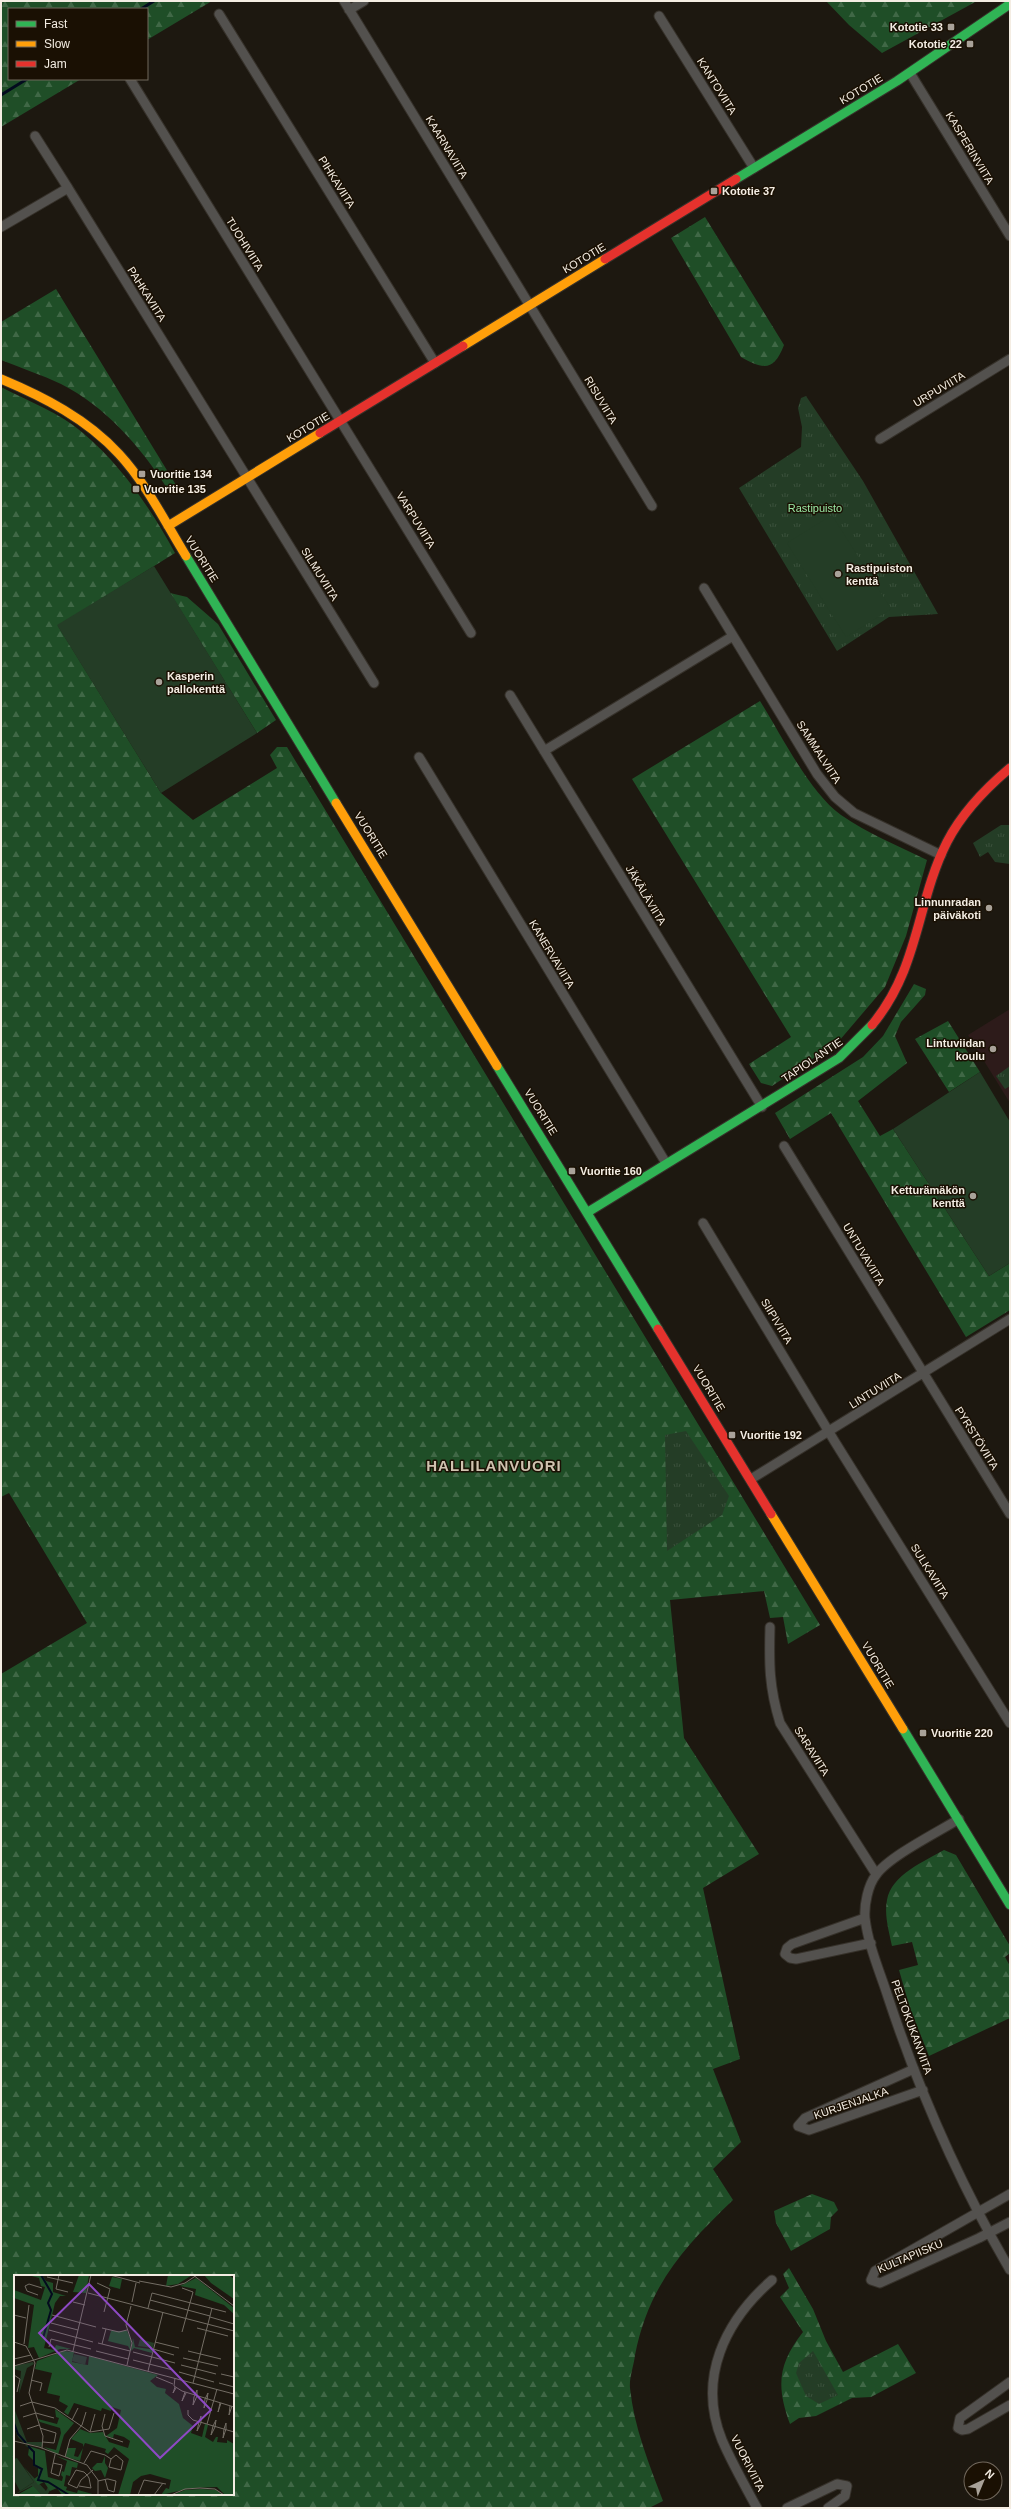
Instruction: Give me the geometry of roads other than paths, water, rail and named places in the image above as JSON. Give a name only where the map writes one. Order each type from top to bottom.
[{"type":"street","name":"KAARNAVIITA","points":[[344,1],[529,305]]},
{"type":"street","points":[[349,10],[364,1]]},
{"type":"street","name":"KOTOTIE","points":[[168,526],[910,73],[1010,4]]},
{"type":"street","name":"PIHKAVIITA","points":[[219,14],[435,363]]},
{"type":"street","name":"KANTOVIITA","points":[[659,16],[754,168]]},
{"type":"street","name":"KASPERINVIITA","points":[[910,73],[1010,236]]},
{"type":"street","name":"TUOHIVIITA","points":[[131,80],[340,421]]},
{"type":"street","name":"PAHKAVIITA","points":[[35,136],[247,478]]},
{"type":"street","points":[[1,227],[68,188]]},
{"type":"street","name":"RISUVIITA","points":[[529,305],[652,506]]},
{"type":"street","name":"URPUVIITA","points":[[880,439],[1010,360]]},
{"type":"street","name":"VUORITIE","points":[[1,379],[54,405],[96,433],[118,453],[144,488],[959,1819],[1010,1905]]},
{"type":"street","name":"VARPUVIITA","points":[[340,421],[471,633]]},
{"type":"street","name":"SILMUVIITA","points":[[247,478],[374,683]]},
{"type":"street","name":"SAMMALVIITA","points":[[704,588],[817,774],[835,797],[854,812],[941,855]]},
{"type":"street","points":[[544,751],[733,636]]},
{"type":"street","name":"JÄKÄLÄVIITA","points":[[510,695],[762,1107]]},
{"type":"street","name":"KANERVAVIITA","points":[[418,757],[666,1163]]},
{"type":"street","name":"TAPIOLANTIE","points":[[588,1212],[666,1163],[762,1107],[839,1058],[877,1021],[896,989],[910,957],[941,855],[966,813],[981,794],[1010,768]]},
{"type":"street","name":"UNTUVAVIITA","points":[[784,1146],[924,1374]]},
{"type":"street","name":"SIIPIVIITA","points":[[704,1223],[829,1432]]},
{"type":"street","name":"LINTUVIITA","points":[[751,1480],[924,1374],[1010,1319]]},
{"type":"street","name":"PYRSTÖVIITA","points":[[924,1374],[1010,1514]]},
{"type":"street","name":"SULKAVIITA","points":[[829,1432],[1010,1722]]},
{"type":"street","name":"SARAVIITA","points":[[770,1626],[769,1678],[771,1696],[780,1723],[876,1874]]},
{"type":"street","name":"PELTOKUKANVIITA","points":[[959,1819],[894,1860],[876,1874],[867,1894],[865,1918],[914,2069],[978,2210],[1010,2270]]},
{"type":"street","points":[[865,1918],[792,1944],[787,1948],[785,1954],[790,1958],[796,1959],[872,1943]]},
{"type":"street","name":"KURJENJALKA","points":[[914,2069],[805,2118],[798,2126],[809,2130],[923,2090]]},
{"type":"street","points":[[978,2210],[1010,2194]]},
{"type":"street","name":"KULTAPIISKU","points":[[978,2210],[875,2271],[871,2280],[880,2283],[990,2233]]},
{"type":"street","points":[[990,2233],[1010,2222]]},
{"type":"street","name":"VUORIVIITA","points":[[757,2508],[722,2439],[713,2408],[713,2378],[721,2344],[736,2318],[751,2299],[772,2280]]},
{"type":"street","points":[[1010,2382],[960,2418],[958,2428],[962,2430],[968,2429],[1010,2405]]},
{"type":"street","points":[[787,2508],[837,2484],[847,2486],[845,2496],[828,2508]]},
{"type":"waterway","points":[[143,8],[154,1]]},
{"type":"waterway","points":[[1,95],[25,80]]},
{"type":"place","name":"Kototie 33","points":[[951,27]]},
{"type":"place","name":"Kototie 22","points":[[970,44]]},
{"type":"place","name":"Kototie 37","points":[[714,191]]},
{"type":"place","name":"Vuoritie 134","points":[[142,474]]},
{"type":"place","name":"Vuoritie 135","points":[[136,489]]},
{"type":"place","name":"Rastipuiston kenttä","points":[[838,574]]},
{"type":"place","name":"Kasperin pallokenttä","points":[[159,682]]},
{"type":"place","name":"Linnunradan päiväkoti","points":[[989,908]]},
{"type":"place","name":"Lintuviidan koulu","points":[[993,1049]]},
{"type":"place","name":"Vuoritie 160","points":[[572,1171]]},
{"type":"place","name":"Ketturämäkön kenttä","points":[[973,1196]]},
{"type":"place","name":"Vuoritie 192","points":[[732,1435]]},
{"type":"place","name":"Vuoritie 220","points":[[923,1733]]},
{"type":"district","name":"HALLILANVUORI","points":[[494,1466]]},
{"type":"park label","name":"Rastipuisto","points":[[815,508]]}]
